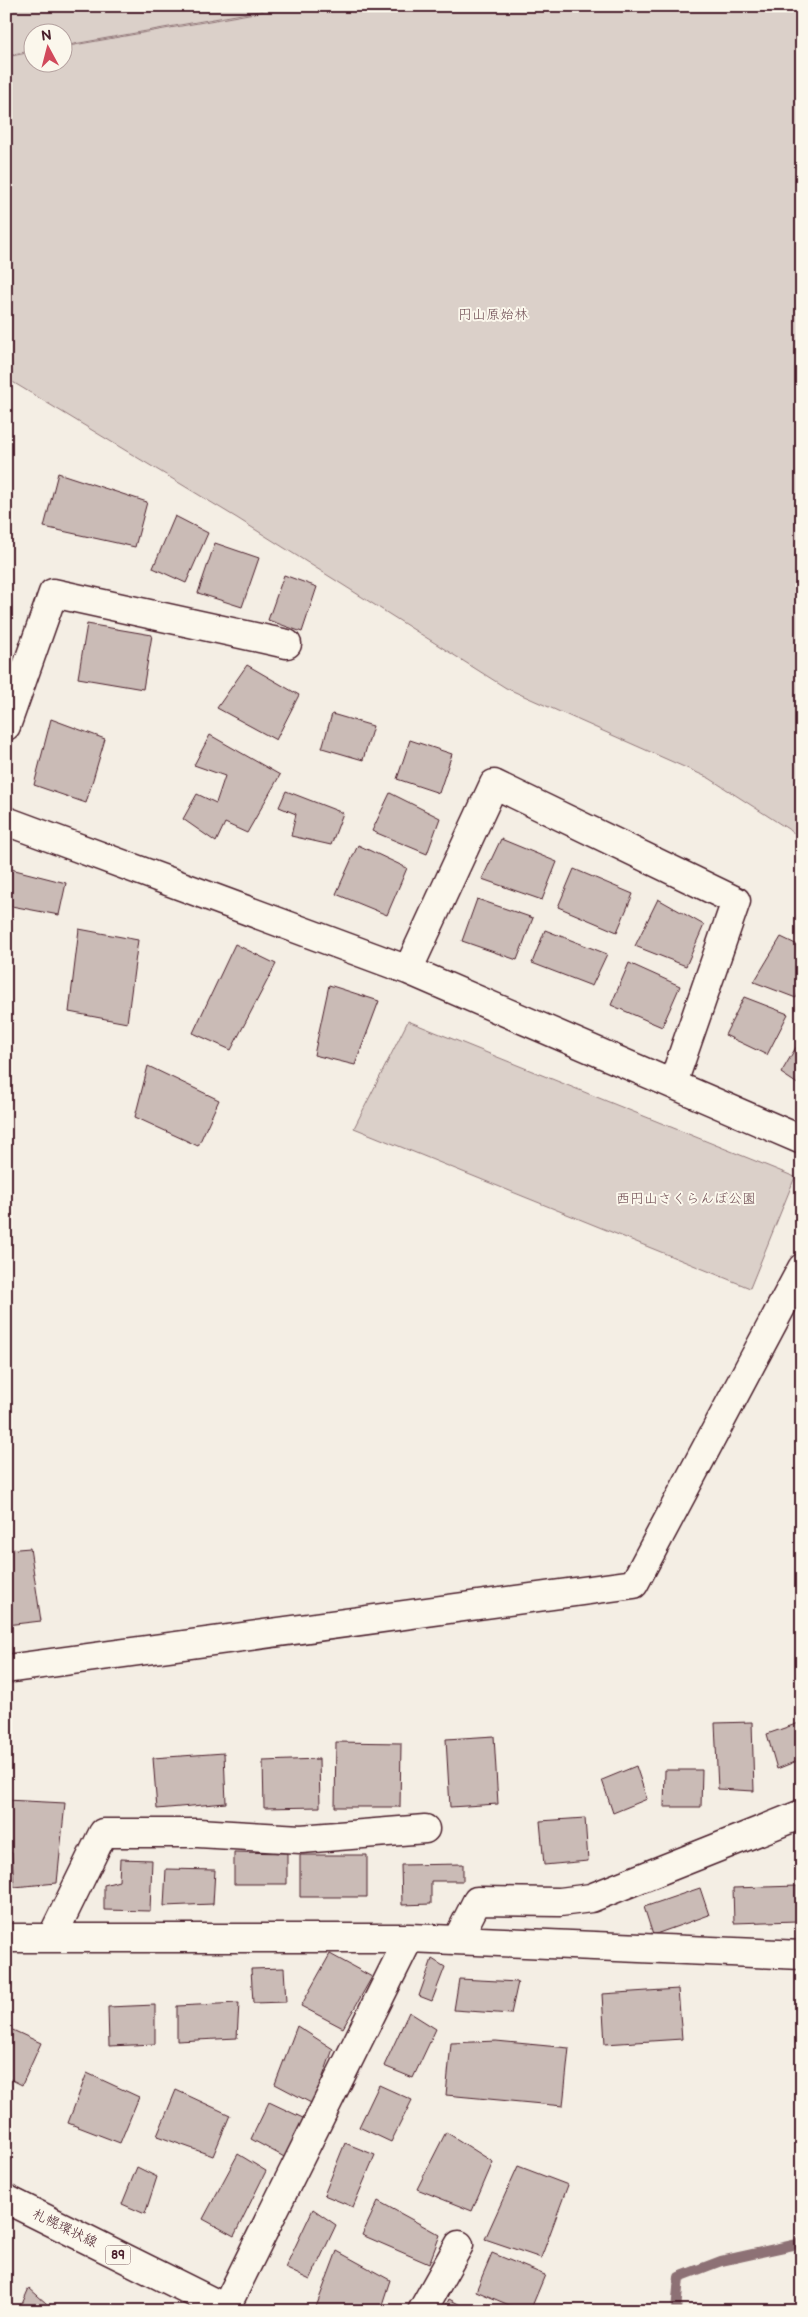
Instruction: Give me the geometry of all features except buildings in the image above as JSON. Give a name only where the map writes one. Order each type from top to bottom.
[{"type":"street","points":[[6,726],[53,593],[287,644]]},
{"type":"street","points":[[408,970],[494,784],[736,901],[673,1083]]},
{"type":"street","points":[[6,821],[408,970],[802,1140]]},
{"type":"street","points":[[6,1669],[634,1584],[802,1268]]},
{"type":"street","points":[[457,1940],[477,1901],[560,1902],[591,1898],[802,1814]]},
{"type":"street","points":[[52,1937],[103,1834],[198,1833],[301,1839],[426,1829]]},
{"type":"street","points":[[6,1938],[409,1938],[802,1955]]},
{"type":"street","points":[[226,2310],[409,1938]]},
{"type":"street","name":"札幌環状線","points":[[6,2199],[226,2310]]},
{"type":"street","points":[[422,2311],[459,2246]]},
{"type":"green space","points":[[6,6],[286,6],[72,44],[72,22],[22,22],[22,53],[6,55]]},
{"type":"green space","name":"円山原始林","points":[[294,6],[802,6],[802,838],[709,778],[506,688],[237,518],[6,378],[6,57],[22,54],[22,72],[72,72],[72,45]]},
{"type":"green space","name":"西円山さくらんぼ公園","points":[[408,1021],[795,1177],[750,1288],[354,1128]]},
{"type":"waterway","points":[[676,2311],[679,2277],[721,2261],[802,2243]]}]
